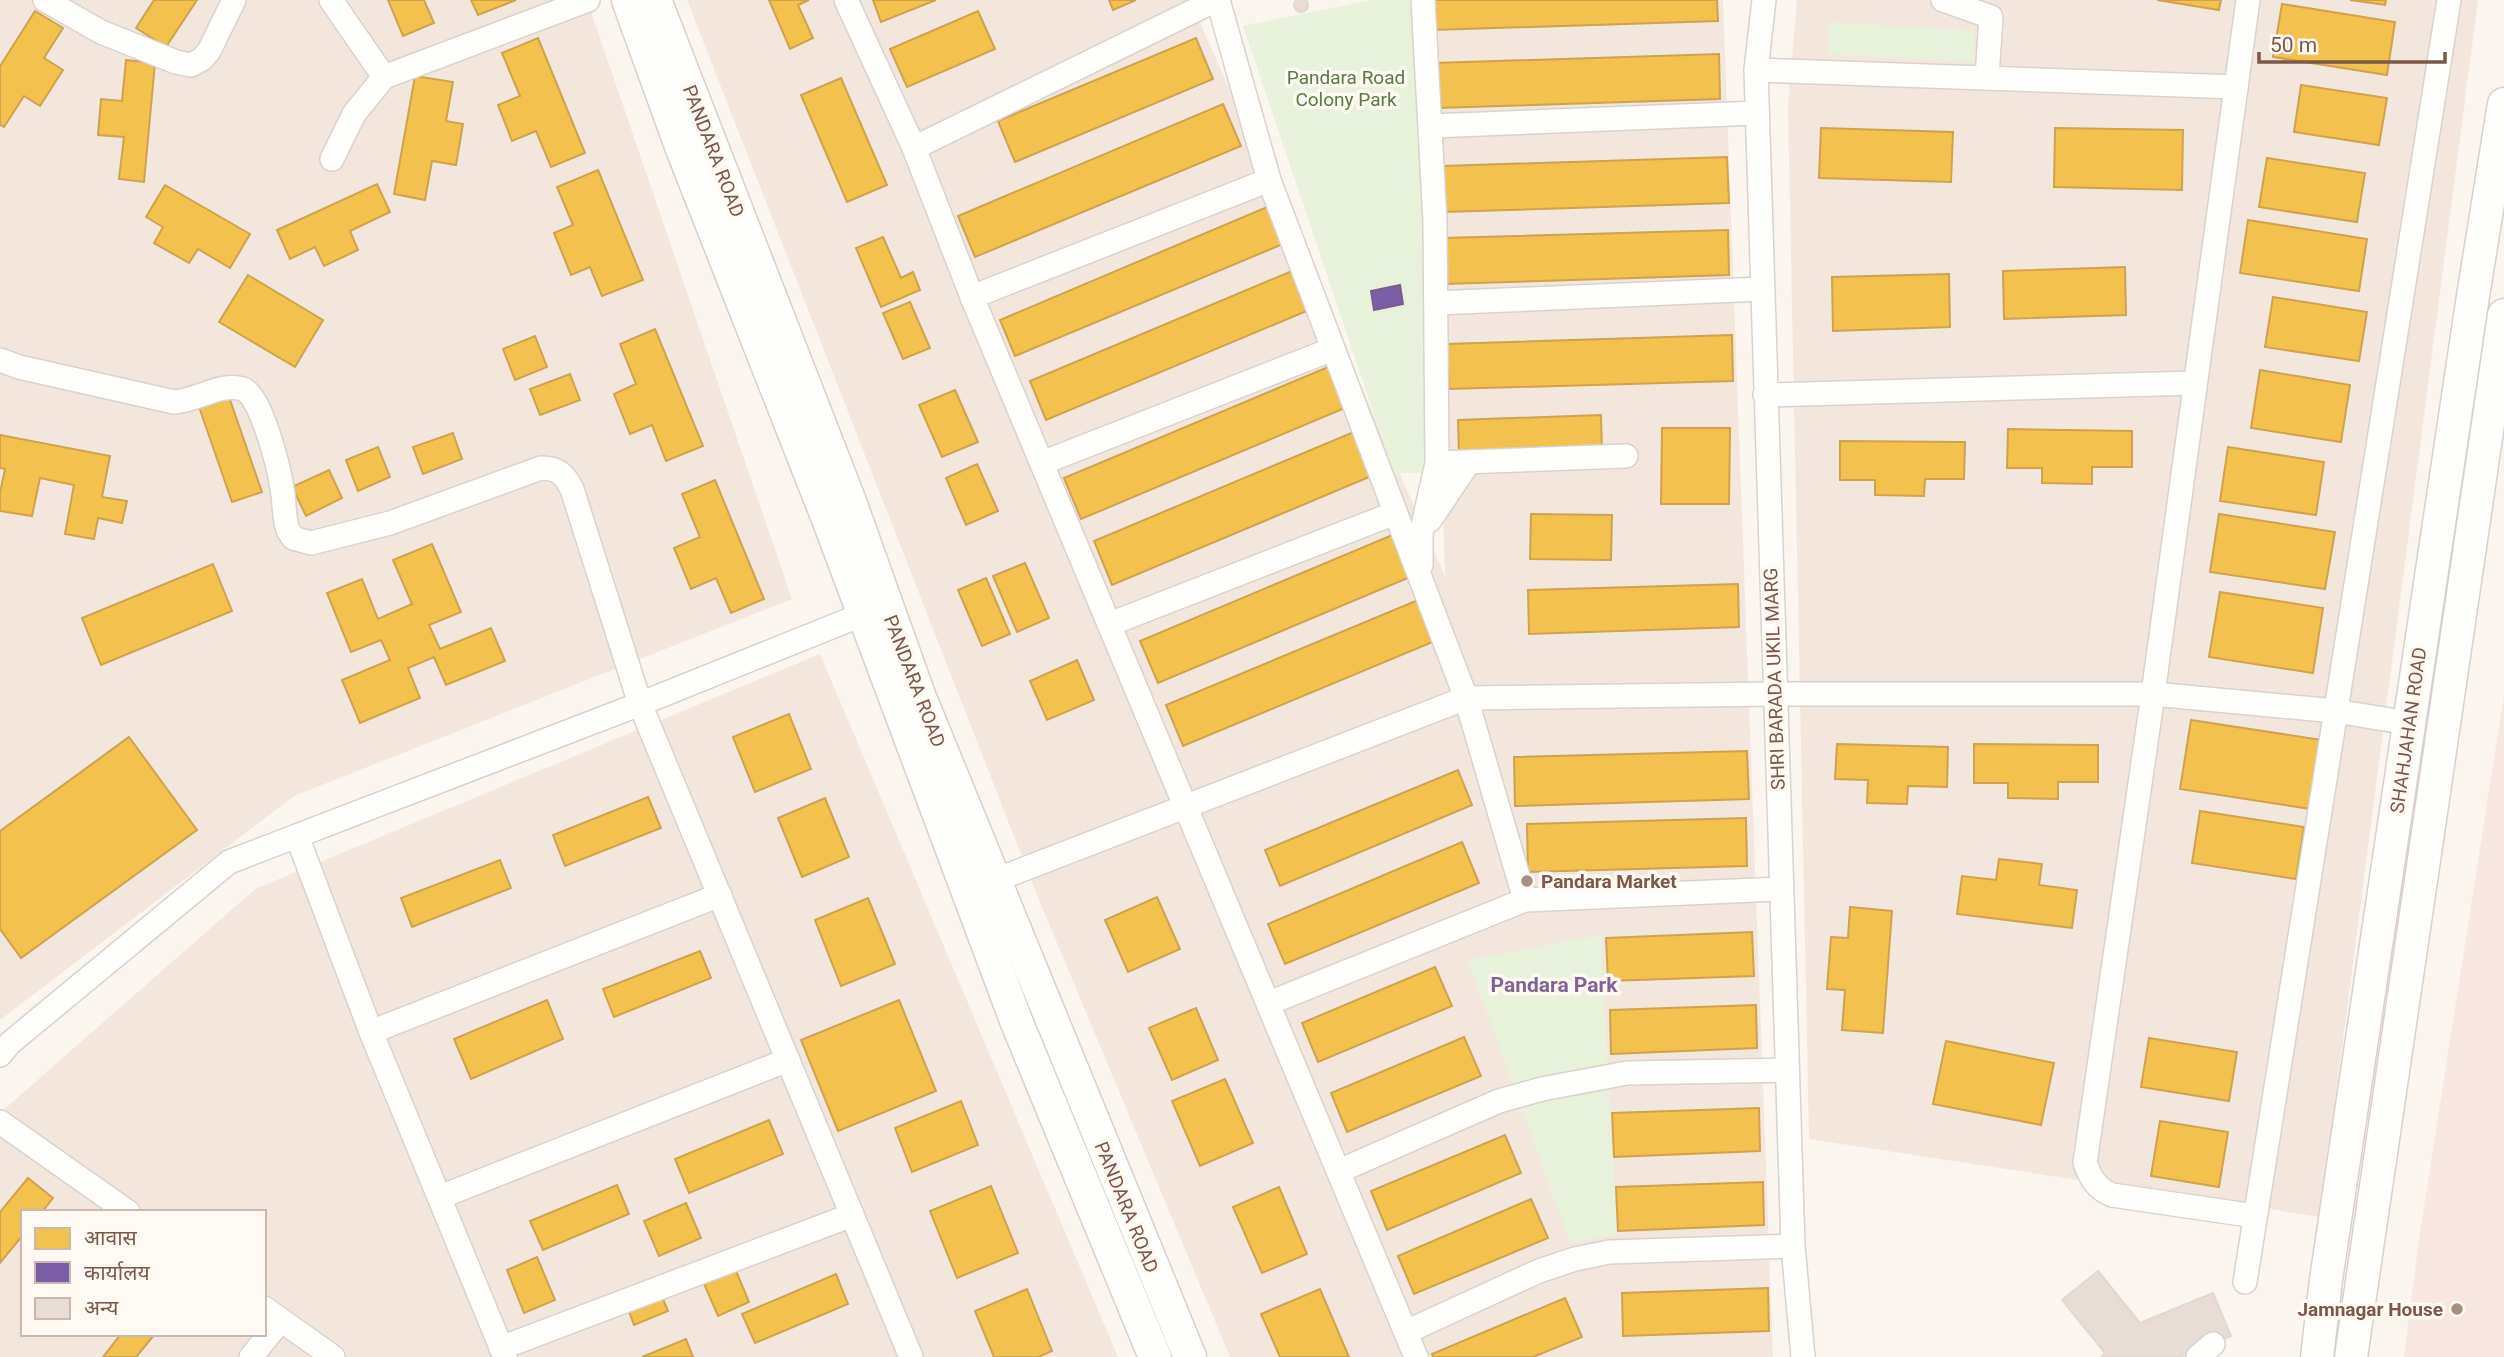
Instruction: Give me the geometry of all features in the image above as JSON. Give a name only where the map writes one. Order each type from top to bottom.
[{"type":"main road","name":"PANDARA ROAD","points":[[628,0],[682,149],[875,609],[1017,1023],[1155,1357]]},
{"type":"main road","name":"PANDARA ROAD","points":[[655,0],[849,499],[875,609],[919,695],[1189,1357]]},
{"type":"main road","name":"SHAHJAHAN ROAD","points":[[2317,1357],[2409,723],[2504,104]]},
{"type":"main road","name":"SHAHJAHAN ROAD","points":[[2351,1357],[2504,315]]},
{"type":"street","points":[[46,0],[101,32],[176,62],[191,65],[209,51],[234,0]]},
{"type":"street","points":[[331,0],[384,77]]},
{"type":"street","points":[[332,159],[355,114],[384,77],[588,0]]},
{"type":"street","points":[[846,0],[914,148],[972,297],[1416,1357]]},
{"type":"street","points":[[914,148],[1217,0],[1269,180],[1466,698],[1525,900]]},
{"type":"street","points":[[1422,581],[1421,534],[1437,463],[1431,126],[1423,0]]},
{"type":"street","name":"SHRI BARADA UKIL MARG","points":[[1764,0],[1756,70],[1765,395],[1793,1245],[1804,1357]]},
{"type":"street","points":[[1943,0],[1991,17],[1987,78]]},
{"type":"street","points":[[2248,0],[2153,694],[2085,1163],[2090,1177],[2099,1189],[2112,1195],[2255,1216]]},
{"type":"street","points":[[2245,1282],[2449,0]]},
{"type":"street","points":[[1756,70],[2236,87]]},
{"type":"street","points":[[1431,126],[1757,113]]},
{"type":"street","points":[[972,297],[1269,180]]},
{"type":"street","points":[[1436,303],[1762,289]]},
{"type":"street","points":[[1042,463],[1333,349]]},
{"type":"street","points":[[0,360],[19,367],[174,402],[224,388],[243,389],[251,394],[257,403],[278,467],[288,530],[293,538],[312,543],[390,523],[541,468],[555,468],[565,476],[572,489],[640,704],[852,1215],[904,1355]]},
{"type":"street","points":[[1765,395],[2195,383]]},
{"type":"street","points":[[1437,463],[1626,456]]},
{"type":"street","points":[[1421,534],[1469,462]]},
{"type":"street","points":[[1110,624],[1395,513]]},
{"type":"street","points":[[0,1055],[10,1043],[229,862],[640,704],[875,609]]},
{"type":"street","points":[[993,881],[1186,804],[1466,698],[1774,694],[2153,694],[2335,711],[2409,723]]},
{"type":"street","points":[[297,836],[371,1032],[503,1353],[852,1215]]},
{"type":"street","points":[[1269,1003],[1525,900],[1780,889]]},
{"type":"street","points":[[371,1032],[720,895]]},
{"type":"street","points":[[440,1197],[788,1060]]},
{"type":"street","points":[[1339,1171],[1499,1101],[1553,1087],[1627,1073],[1787,1070]]},
{"type":"street","points":[[0,1122],[125,1210]]},
{"type":"street","points":[[1406,1332],[1539,1271],[1575,1259],[1609,1252],[1793,1245]]},
{"type":"street","points":[[272,1314],[333,1357]]},
{"type":"street","points":[[251,1357],[261,1336]]},
{"type":"shaded area","points":[[0,0],[587,0],[792,599],[294,796],[0,1020]]},
{"type":"shaded area","points":[[687,0],[1190,0],[1445,576],[1428,0],[1723,0],[1773,1357],[1230,1357],[1037,895]]},
{"type":"shaded area","points":[[1797,0],[2478,0],[2320,1217],[1809,1139],[1788,109]]},
{"type":"shaded area","points":[[820,654],[1118,1357],[0,1357],[0,1113],[255,889]]},
{"type":"shaded area","points":[[2504,695],[2504,1357],[2404,1357],[2419,1239]]},
{"type":"green space","name":"Pandara Road Colony Park","points":[[1372,0],[1419,0],[1433,220],[1428,473],[1394,473],[1243,26]]},
{"type":"green space","points":[[1829,22],[1974,31],[1973,62],[1828,54]]},
{"type":"green space","points":[[1601,935],[1617,1234],[1570,1243],[1468,960]]},
{"type":"building: आवास","points":[[154,0],[197,0],[166,47],[136,28]]},
{"type":"building: आवास","points":[[388,0],[424,0],[434,23],[403,36]]},
{"type":"building: आवास","points":[[471,0],[516,0],[478,15]]},
{"type":"building: आवास","points":[[769,0],[809,0],[798,5],[813,38],[790,49]]},
{"type":"building: आवास","points":[[873,0],[936,0],[881,22]]},
{"type":"building: आवास","points":[[1109,0],[1136,0],[1113,10]]},
{"type":"building: आवास","points":[[1432,0],[1717,0],[1718,21],[1433,30]]},
{"type":"building: आवास","points":[[2157,0],[2221,0],[2219,10]]},
{"type":"building: आवास","points":[[2350,0],[2386,0],[2385,5]]},
{"type":"building: आवास","points":[[2282,4],[2395,22],[2387,75],[2273,57]]},
{"type":"building: आवास","points":[[35,11],[63,28],[44,58],[63,70],[40,106],[24,96],[4,127],[0,125],[0,66]]},
{"type":"building: आवास","points":[[978,11],[995,49],[907,87],[890,49]]},
{"type":"building: आवास","points":[[538,38],[585,153],[551,167],[536,131],[512,141],[498,105],[520,96],[502,53]]},
{"type":"building: आवास","points":[[1196,38],[1213,79],[1015,162],[998,121]]},
{"type":"building: आवास","points":[[1719,54],[1720,99],[1436,108],[1434,63]]},
{"type":"building: आवास","points":[[126,60],[155,63],[144,182],[119,179],[124,137],[98,135],[101,99],[122,101]]},
{"type":"building: आवास","points":[[415,76],[453,82],[446,121],[463,124],[456,165],[432,161],[425,200],[394,194]]},
{"type":"building: आवास","points":[[841,78],[887,185],[847,202],[801,95]]},
{"type":"building: आवास","points":[[2301,85],[2387,98],[2379,145],[2294,132]]},
{"type":"building: आवास","points":[[1223,104],[1241,146],[975,257],[958,216]]},
{"type":"building: आवास","points":[[1821,128],[1953,132],[1951,182],[1819,178]]},
{"type":"building: आवास","points":[[2055,128],[2183,130],[2182,190],[2054,187]]},
{"type":"building: आवास","points":[[1727,157],[1729,203],[1444,212],[1443,166]]},
{"type":"building: आवास","points":[[2267,158],[2365,173],[2357,222],[2259,207]]},
{"type":"building: आवास","points":[[598,170],[643,280],[602,296],[590,267],[571,275],[554,233],[573,225],[557,187]]},
{"type":"building: आवास","points":[[377,184],[390,212],[350,231],[358,250],[324,266],[315,247],[290,259],[277,230]]},
{"type":"building: आवास","points":[[165,185],[250,234],[230,268],[198,249],[189,263],[154,243],[163,227],[146,217]]},
{"type":"building: आवास","points":[[1267,207],[1283,244],[1015,356],[1000,320]]},
{"type":"building: आवास","points":[[2248,220],[2367,239],[2359,291],[2240,273]]},
{"type":"building: आवास","points":[[1728,230],[1729,275],[1444,284],[1443,238]]},
{"type":"building: आवास","points":[[883,237],[901,278],[913,272],[920,290],[881,307],[856,248]]},
{"type":"building: आवास","points":[[2125,267],[2126,315],[2004,319],[2003,271]]},
{"type":"building: आवास","points":[[1292,271],[1309,310],[1046,420],[1030,381]]},
{"type":"building: आवास","points":[[1949,274],[1950,327],[1833,331],[1832,277]]},
{"type":"building: आवास","points":[[248,275],[323,320],[295,367],[219,322]]},
{"type":"building: आवास","points":[[2273,297],[2367,312],[2359,361],[2265,347]]},
{"type":"building: आवास","points":[[910,302],[930,348],[903,359],[883,313]]},
{"type":"building: आवास","points":[[655,329],[703,446],[666,461],[652,425],[630,434],[614,394],[636,384],[620,344]]},
{"type":"building: आवास","points":[[1732,335],[1733,381],[1449,389],[1447,344]]},
{"type":"building: आवास","points":[[535,336],[547,367],[515,380],[503,349]]},
{"type":"building: आवास","points":[[1328,367],[1345,408],[1081,519],[1064,478]]},
{"type":"building: आवास","points":[[2260,370],[2350,385],[2341,442],[2251,428]]},
{"type":"building: आवास","points":[[570,374],[580,400],[540,415],[530,389]]},
{"type":"building: आवास","points":[[955,390],[978,442],[942,457],[919,405]]},
{"type":"building: आवास","points":[[228,394],[262,492],[232,502],[198,404]]},
{"type":"building: आवास","points":[[1601,415],[1602,453],[1459,457],[1458,420]]},
{"type":"building: आवास","points":[[1662,428],[1730,428],[1729,504],[1661,504]]},
{"type":"building: आवास","points":[[2008,429],[2132,431],[2132,467],[2092,467],[2092,484],[2042,483],[2042,468],[2007,468]]},
{"type":"building: आवास","points":[[1356,431],[1374,475],[1112,585],[1094,541]]},
{"type":"building: आवास","points":[[453,433],[462,459],[423,474],[413,447]]},
{"type":"building: आवास","points":[[0,435],[110,456],[102,497],[127,501],[122,523],[98,518],[94,539],[65,534],[74,485],[40,478],[32,516],[0,511],[0,493],[5,469],[0,468]]},
{"type":"building: आवास","points":[[1840,441],[1965,442],[1964,479],[1925,479],[1924,496],[1875,495],[1875,480],[1840,480]]},
{"type":"building: आवास","points":[[378,447],[390,477],[358,491],[346,460]]},
{"type":"building: आवास","points":[[2228,447],[2324,462],[2316,515],[2220,501]]},
{"type":"building: आवास","points":[[977,464],[998,511],[966,525],[946,478]]},
{"type":"building: आवास","points":[[329,470],[342,498],[306,516],[292,487]]},
{"type":"building: आवास","points":[[715,480],[764,599],[731,613],[716,578],[691,589],[674,548],[700,537],[682,494]]},
{"type":"building: आवास","points":[[1531,514],[1612,515],[1611,560],[1530,559]]},
{"type":"building: आवास","points":[[2219,514],[2335,532],[2325,589],[2210,572]]},
{"type":"building: आवास","points":[[1397,533],[1415,575],[1158,683],[1140,641]]},
{"type":"building: आवास","points":[[432,544],[461,612],[429,625],[440,649],[491,628],[505,661],[446,685],[434,657],[408,668],[420,698],[360,723],[342,680],[390,660],[381,640],[351,652],[327,593],[362,579],[378,619],[412,604],[393,560]]},
{"type":"building: आवास","points":[[1025,563],[1049,618],[1017,632],[993,576]]},
{"type":"building: आवास","points":[[213,564],[232,611],[101,665],[82,618]]},
{"type":"building: आवास","points":[[986,578],[1010,634],[982,646],[958,590]]},
{"type":"building: आवास","points":[[1738,584],[1739,627],[1529,634],[1528,590]]},
{"type":"building: आवास","points":[[2220,592],[2323,608],[2313,673],[2209,657]]},
{"type":"building: आवास","points":[[1418,600],[1435,641],[1183,746],[1166,705]]},
{"type":"building: आवास","points":[[1077,660],[1094,700],[1047,720],[1030,681]]},
{"type":"building: आवास","points":[[789,714],[811,769],[755,792],[733,737]]},
{"type":"building: आवास","points":[[2191,720],[2328,741],[2317,810],[2180,789]]},
{"type":"building: आवास","points":[[129,737],[197,830],[21,958],[0,929],[0,831]]},
{"type":"building: आवास","points":[[1837,744],[1948,747],[1947,787],[1908,786],[1907,804],[1867,803],[1868,780],[1835,779]]},
{"type":"building: आवास","points":[[1974,744],[2098,745],[2098,782],[2058,782],[2058,799],[2008,798],[2008,783],[1974,783]]},
{"type":"building: आवास","points":[[1747,751],[1749,799],[1515,806],[1514,757]]},
{"type":"building: आवास","points":[[1458,770],[1472,805],[1280,886],[1265,850]]},
{"type":"building: आवास","points":[[648,797],[661,828],[565,866],[553,835]]},
{"type":"building: आवास","points":[[825,798],[849,857],[802,877],[778,818]]},
{"type":"building: आवास","points":[[2200,811],[2304,827],[2296,879],[2192,863]]},
{"type":"building: आवास","points":[[1746,818],[1747,866],[1528,872],[1527,824]]},
{"type":"building: आवास","points":[[1462,842],[1479,883],[1285,964],[1268,924]]},
{"type":"building: आवास","points":[[1999,859],[2042,864],[2039,885],[2077,890],[2072,928],[1957,914],[1962,876],[1996,880]]},
{"type":"building: आवास","points":[[500,860],[511,888],[412,927],[401,898]]},
{"type":"building: आवास","points":[[1157,897],[1180,949],[1128,972],[1105,920]]},
{"type":"building: आवास","points":[[868,898],[895,964],[841,986],[815,920]]},
{"type":"building: आवास","points":[[1850,907],[1892,911],[1883,1033],[1842,1030],[1845,990],[1827,989],[1831,937],[1848,938]]},
{"type":"building: आवास","points":[[1752,932],[1754,976],[1608,981],[1606,938]]},
{"type":"building: आवास","points":[[700,951],[711,978],[614,1017],[603,989]]},
{"type":"building: आवास","points":[[1435,967],[1452,1006],[1318,1062],[1302,1023]]},
{"type":"building: आवास","points":[[547,1000],[563,1039],[471,1079],[454,1039]]},
{"type":"building: आवास","points":[[899,1000],[936,1091],[838,1131],[801,1040]]},
{"type":"building: आवास","points":[[1756,1005],[1757,1048],[1611,1054],[1610,1010]]},
{"type":"building: आवास","points":[[1196,1008],[1218,1060],[1172,1080],[1149,1028]]},
{"type":"building: आवास","points":[[1464,1037],[1481,1076],[1347,1132],[1331,1093]]},
{"type":"building: आवास","points":[[2149,1038],[2237,1052],[2229,1101],[2141,1087]]},
{"type":"building: आवास","points":[[1946,1041],[2054,1063],[2041,1125],[1933,1104]]},
{"type":"building: आवास","points":[[1225,1079],[1253,1143],[1200,1166],[1172,1101]]},
{"type":"building: आवास","points":[[961,1101],[978,1145],[912,1172],[895,1128]]},
{"type":"building: आवास","points":[[1759,1108],[1760,1151],[1614,1157],[1612,1113]]},
{"type":"building: आवास","points":[[769,1120],[783,1154],[689,1193],[675,1159]]},
{"type":"building: आवास","points":[[2160,1121],[2228,1132],[2219,1187],[2151,1176]]},
{"type":"building: आवास","points":[[1505,1135],[1521,1173],[1387,1230],[1371,1191]]},
{"type":"building: आवास","points":[[28,1178],[53,1198],[44,1210],[21,1210],[21,1237],[0,1263],[0,1212]]},
{"type":"building: आवास","points":[[1763,1182],[1764,1225],[1618,1231],[1616,1187]]},
{"type":"building: आवास","points":[[617,1185],[629,1214],[543,1250],[530,1221]]},
{"type":"building: आवास","points":[[991,1186],[1018,1253],[957,1278],[930,1211]]},
{"type":"building: आवास","points":[[1279,1187],[1307,1254],[1262,1273],[1233,1207]]},
{"type":"building: आवास","points":[[1531,1199],[1548,1238],[1414,1294],[1398,1256]]},
{"type":"building: आवास","points":[[686,1203],[701,1238],[659,1256],[644,1221]]},
{"type":"building: आवास","points":[[537,1257],[555,1300],[524,1313],[507,1270]]},
{"type":"building: आवास","points":[[734,1266],[749,1302],[718,1316],[702,1279]]},
{"type":"building: आवास","points":[[836,1274],[848,1304],[755,1343],[742,1314]]},
{"type":"building: आवास","points":[[1768,1288],[1769,1331],[1623,1336],[1622,1293]]},
{"type":"building: आवास","points":[[1027,1289],[1052,1351],[1038,1357],[994,1357],[975,1311]]},
{"type":"building: आवास","points":[[1320,1289],[1349,1357],[1280,1357],[1261,1314]]},
{"type":"building: आवास","points":[[660,1292],[668,1311],[634,1325],[627,1306]]},
{"type":"building: आवास","points":[[1565,1298],[1582,1337],[1533,1357],[1433,1357],[1432,1354]]},
{"type":"building: आवास","points":[[119,1336],[153,1336],[136,1357],[103,1357]]},
{"type":"building: आवास","points":[[686,1339],[693,1357],[642,1357]]},
{"type":"building: कार्यालय","points":[[1400,285],[1403,304],[1374,310],[1371,291]]},
{"type":"building: अन्य","points":[[1296,0],[1306,0],[1306,10],[1296,10]]},
{"type":"building: अन्य","points":[[2098,1271],[2140,1323],[2213,1293],[2231,1336],[2180,1357],[2102,1357],[2105,1353],[2062,1300]]},
{"type":"place","name":"Pandara Market","points":[[1527,881]]},
{"type":"place","name":"Jamnagar House","points":[[2457,1309]]},
{"type":"district","name":"Pandara Park","points":[[1554,985]]}]
